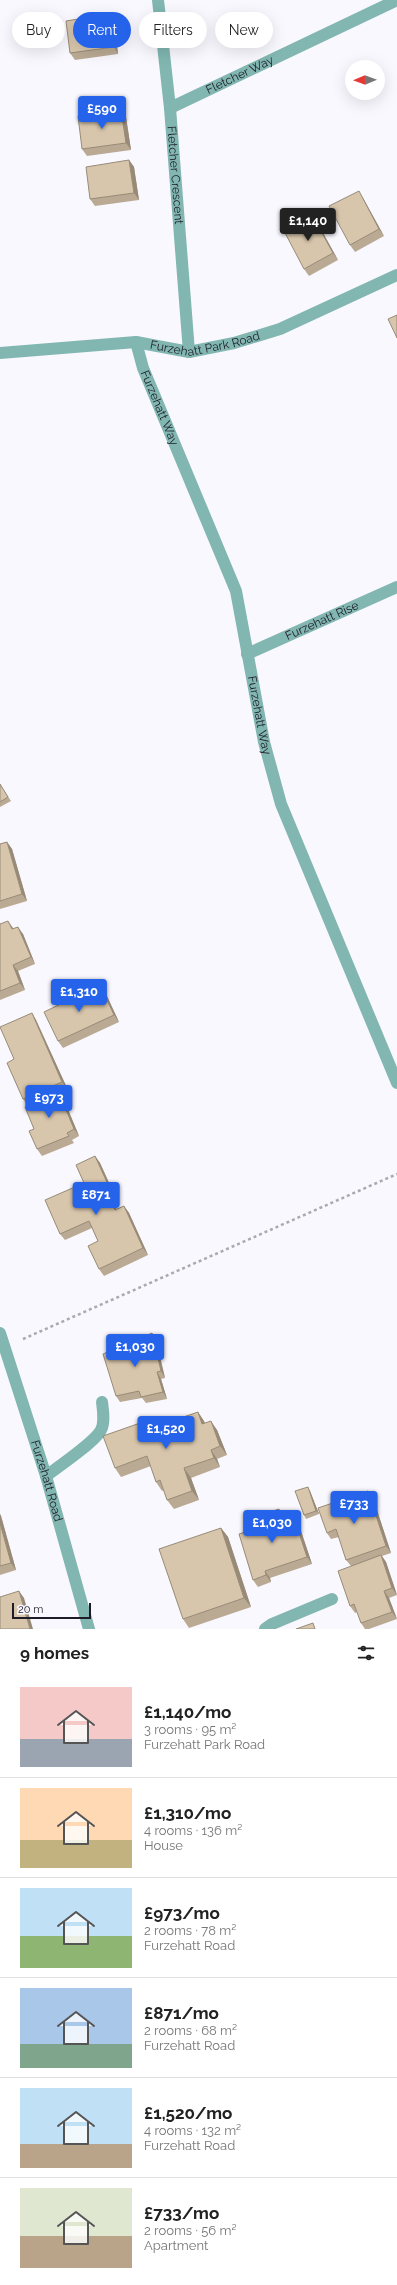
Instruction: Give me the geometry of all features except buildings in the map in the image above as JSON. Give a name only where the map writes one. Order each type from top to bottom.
[{"type":"street","name":"Fletcher Crescent","points":[[158,0],[170,108],[189,352]]},
{"type":"street","name":"Fletcher Way","points":[[170,108],[397,0]]},
{"type":"street","name":"Furzehatt Park Road","points":[[0,353],[136,342],[189,352],[234,343],[280,329],[397,274]]},
{"type":"street","name":"Furzehatt Way","points":[[136,342],[143,368],[236,590],[264,742],[281,804],[397,1083]]},
{"type":"street","name":"Furzehatt Rise","points":[[247,654],[397,587]]},
{"type":"street","name":"Furzehatt Road","points":[[0,1334],[46,1476],[89,1629]]},
{"type":"street","points":[[46,1476],[76,1454],[102,1430],[104,1413],[102,1402]]},
{"type":"street","points":[[265,1629],[272,1624],[332,1599]]},
{"type":"path","points":[[4,1347],[397,1174]]}]
